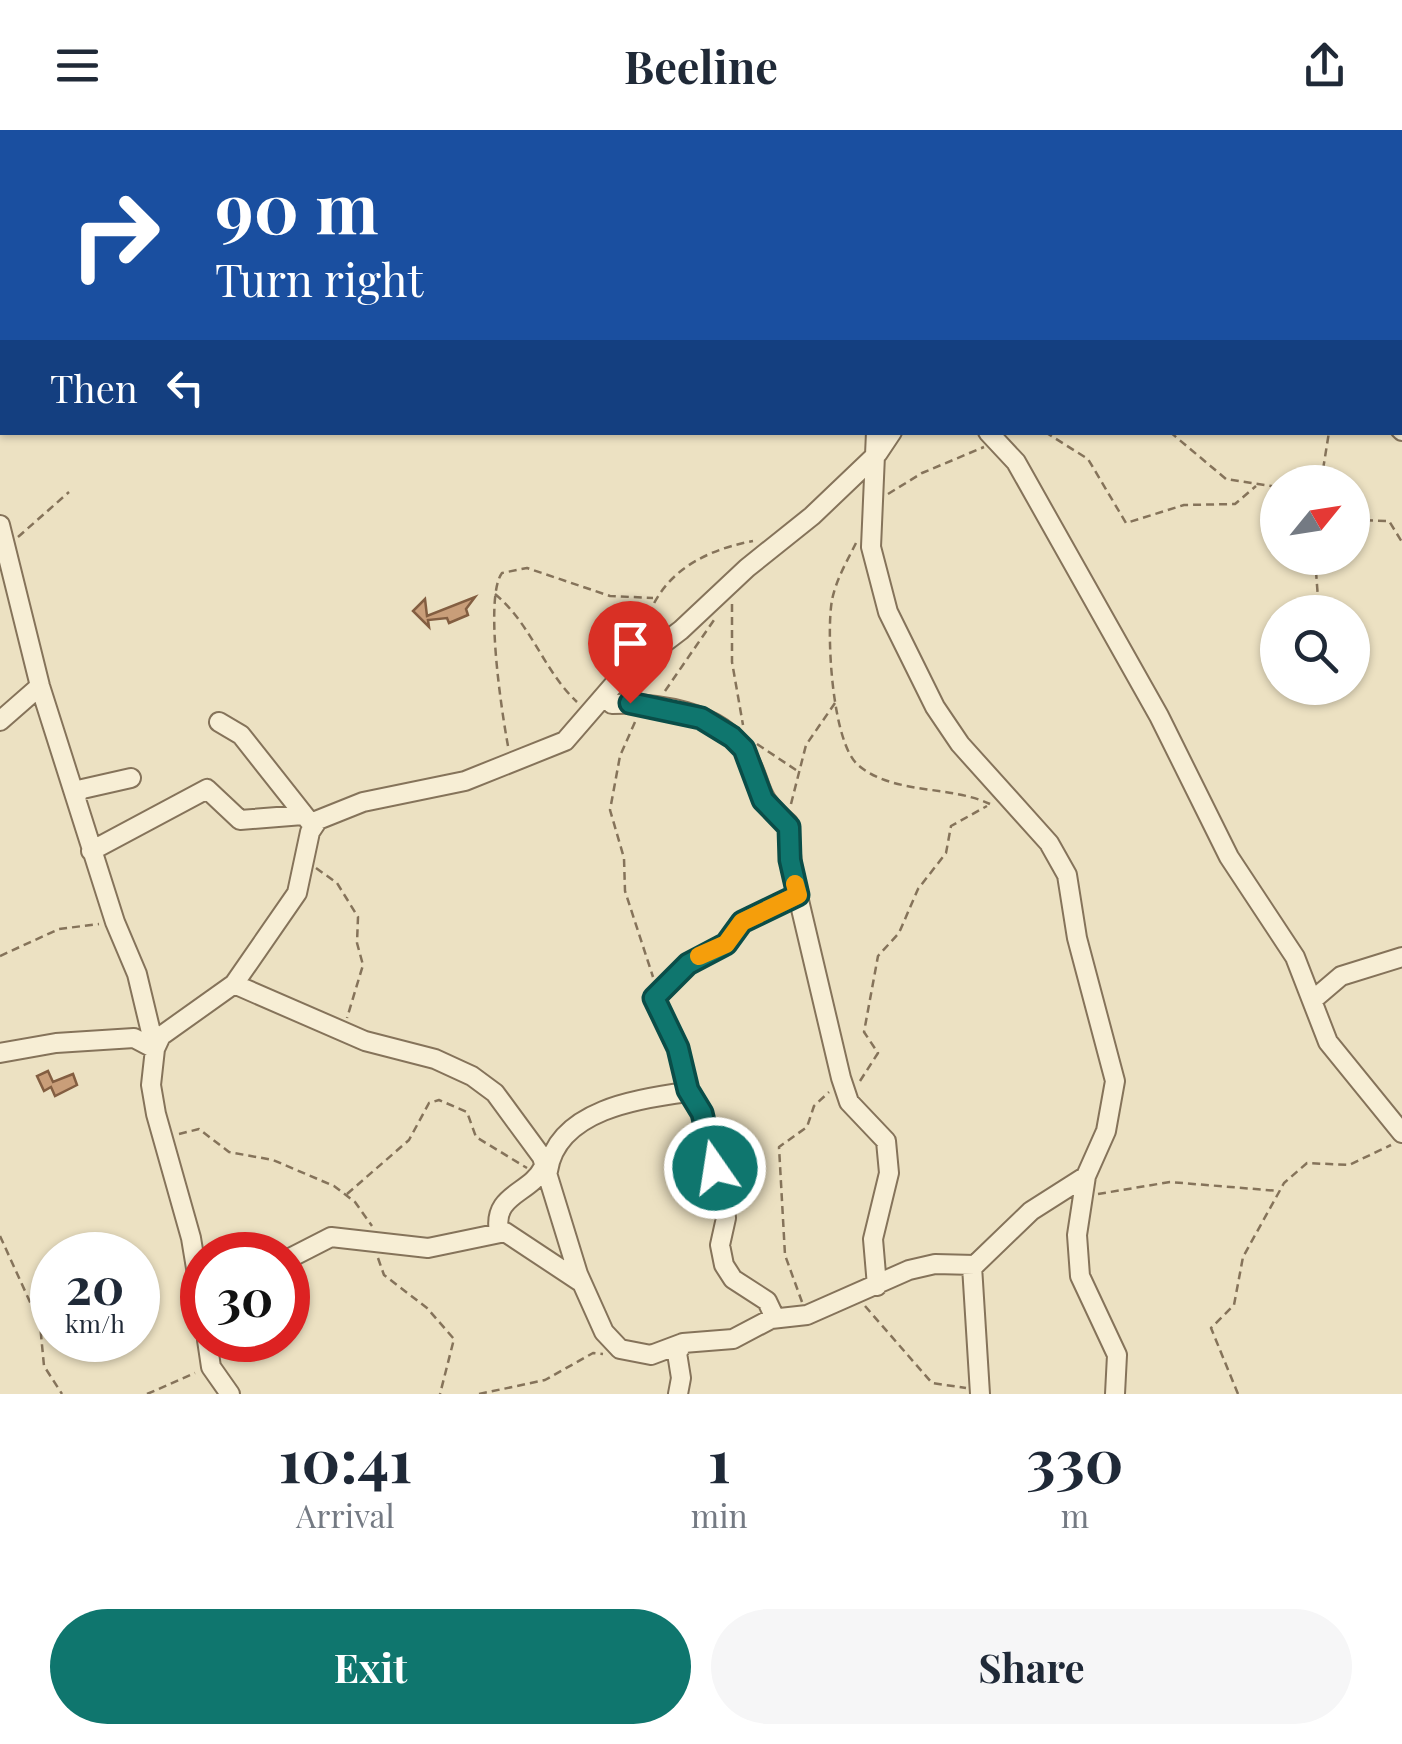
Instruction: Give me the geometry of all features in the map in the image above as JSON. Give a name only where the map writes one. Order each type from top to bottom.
[{"type":"street","points":[[876,435],[872,508],[876,564],[888,612],[912,668],[960,744],[1049,843],[1067,875],[1077,938],[1115,1080],[1106,1131],[1086,1176],[1077,1235],[1080,1276],[1116,1355],[1115,1394]]},
{"type":"street","points":[[92,851],[208,789],[240,820],[308,820],[363,802],[465,781],[554,748],[640,658],[670,639],[747,568],[785,541],[878,454],[890,435]]},
{"type":"street","points":[[995,439],[1159,716],[1229,858],[1285,939],[1337,1056],[1402,1133]]},
{"type":"street","points":[[0,525],[40,686],[115,922],[137,974],[155,1048]]},
{"type":"street","points":[[0,721],[40,686]]},
{"type":"street","points":[[612,704],[652,704],[701,718],[732,737],[744,749],[763,800],[788,823],[790,860],[846,1093],[886,1141],[888,1173],[874,1239],[877,1286]]},
{"type":"street","points":[[188,1232],[150,1085],[155,1048],[161,1036],[234,984],[297,893],[306,867],[308,820],[241,735],[219,722]]},
{"type":"street","points":[[77,796],[78,790],[131,778]]},
{"type":"street","points":[[775,1318],[766,1301],[738,1283],[724,1264],[720,1246],[725,1198],[702,1113],[688,1092],[678,1048],[654,998],[688,964],[726,944],[742,922],[798,895]]},
{"type":"street","points":[[1314,999],[1341,976],[1402,957]]},
{"type":"street","points":[[234,984],[346,1032],[472,1076],[509,1109],[543,1174],[583,1285],[607,1338],[620,1349],[638,1354],[662,1353],[683,1343],[733,1339],[775,1318],[808,1315],[920,1267],[972,1266],[1031,1211],[1086,1176]]},
{"type":"street","points":[[0,1053],[56,1043],[134,1038],[155,1048]]},
{"type":"street","points":[[499,1232],[496,1218],[505,1201],[543,1174],[564,1137],[598,1113],[688,1092]]},
{"type":"street","points":[[310,1248],[331,1237],[428,1248],[466,1244],[499,1232],[536,1250],[583,1285]]},
{"type":"street","points":[[972,1266],[980,1393]]},
{"type":"street","points":[[678,1394],[681,1384],[677,1353],[683,1343]]},
{"type":"street","points":[[210,1362],[230,1394]]},
{"type":"path","points":[[1050,435],[1088,459],[1126,523],[1175,507],[1235,504],[1256,486]]},
{"type":"path","points":[[1174,435],[1194,448],[1219,474],[1260,486]]},
{"type":"path","points":[[1324,465],[1329,435]]},
{"type":"path","points":[[872,508],[922,473],[956,462],[995,439]]},
{"type":"path","points":[[6,559],[10,544],[69,492]]},
{"type":"path","points":[[1370,521],[1389,522],[1402,542]]},
{"type":"path","points":[[640,658],[653,598],[679,572],[725,548],[751,541],[785,541]]},
{"type":"path","points":[[808,1315],[785,1255],[779,1147],[807,1126],[818,1100],[846,1093],[878,1053],[864,1032],[878,956],[899,933],[918,889],[946,853],[950,826],[990,804],[970,795],[898,783],[859,766],[845,744],[836,702],[832,600],[856,542]]},
{"type":"path","points":[[511,761],[502,711],[494,593],[502,574],[515,568],[552,574],[610,596],[653,598]]},
{"type":"path","points":[[494,593],[520,616],[560,682],[590,714]]},
{"type":"path","points":[[732,601],[732,662],[745,739],[798,771]]},
{"type":"path","points":[[660,988],[646,966],[610,810],[624,744],[640,714],[676,681],[715,618]]},
{"type":"path","points":[[788,823],[806,744],[836,702]]},
{"type":"path","points":[[306,867],[327,874],[356,912],[357,943],[364,965],[353,989],[346,1032]]},
{"type":"path","points":[[0,956],[60,929],[115,922]]},
{"type":"path","points":[[347,1194],[408,1140],[429,1104],[439,1100],[467,1112],[476,1137],[543,1174]]},
{"type":"path","points":[[164,1143],[199,1129],[228,1152],[273,1160],[347,1194],[377,1242],[376,1252],[384,1275],[427,1308],[454,1339],[440,1394]]},
{"type":"path","points":[[1238,1394],[1211,1328],[1234,1305],[1243,1257],[1291,1174],[1308,1163],[1349,1165],[1390,1146],[1402,1146]]},
{"type":"path","points":[[1082,1198],[1170,1182],[1280,1192]]},
{"type":"path","points":[[0,1236],[40,1324],[42,1362],[62,1394]]},
{"type":"path","points":[[854,1294],[932,1383],[980,1393]]},
{"type":"path","points":[[480,1394],[545,1380],[597,1352],[615,1358],[638,1354]]},
{"type":"path","points":[[147,1394],[211,1367]]},
{"type":"building","points":[[475,597],[466,609],[468,615],[449,623],[447,618],[428,620],[429,627],[413,611],[425,599],[427,616]]},
{"type":"building","points":[[48,1071],[53,1082],[73,1074],[77,1085],[55,1096],[51,1087],[44,1091],[37,1076]]},
{"type":"slow traffic","points":[[699,956],[726,944],[742,922],[798,895],[795,884]]},
{"type":"route","points":[[630,703],[652,704],[720,727],[744,749],[763,800],[789,827],[790,860],[798,895],[742,922],[726,944],[688,964],[654,998],[678,1048],[688,1090],[702,1113],[715,1168]]}]
